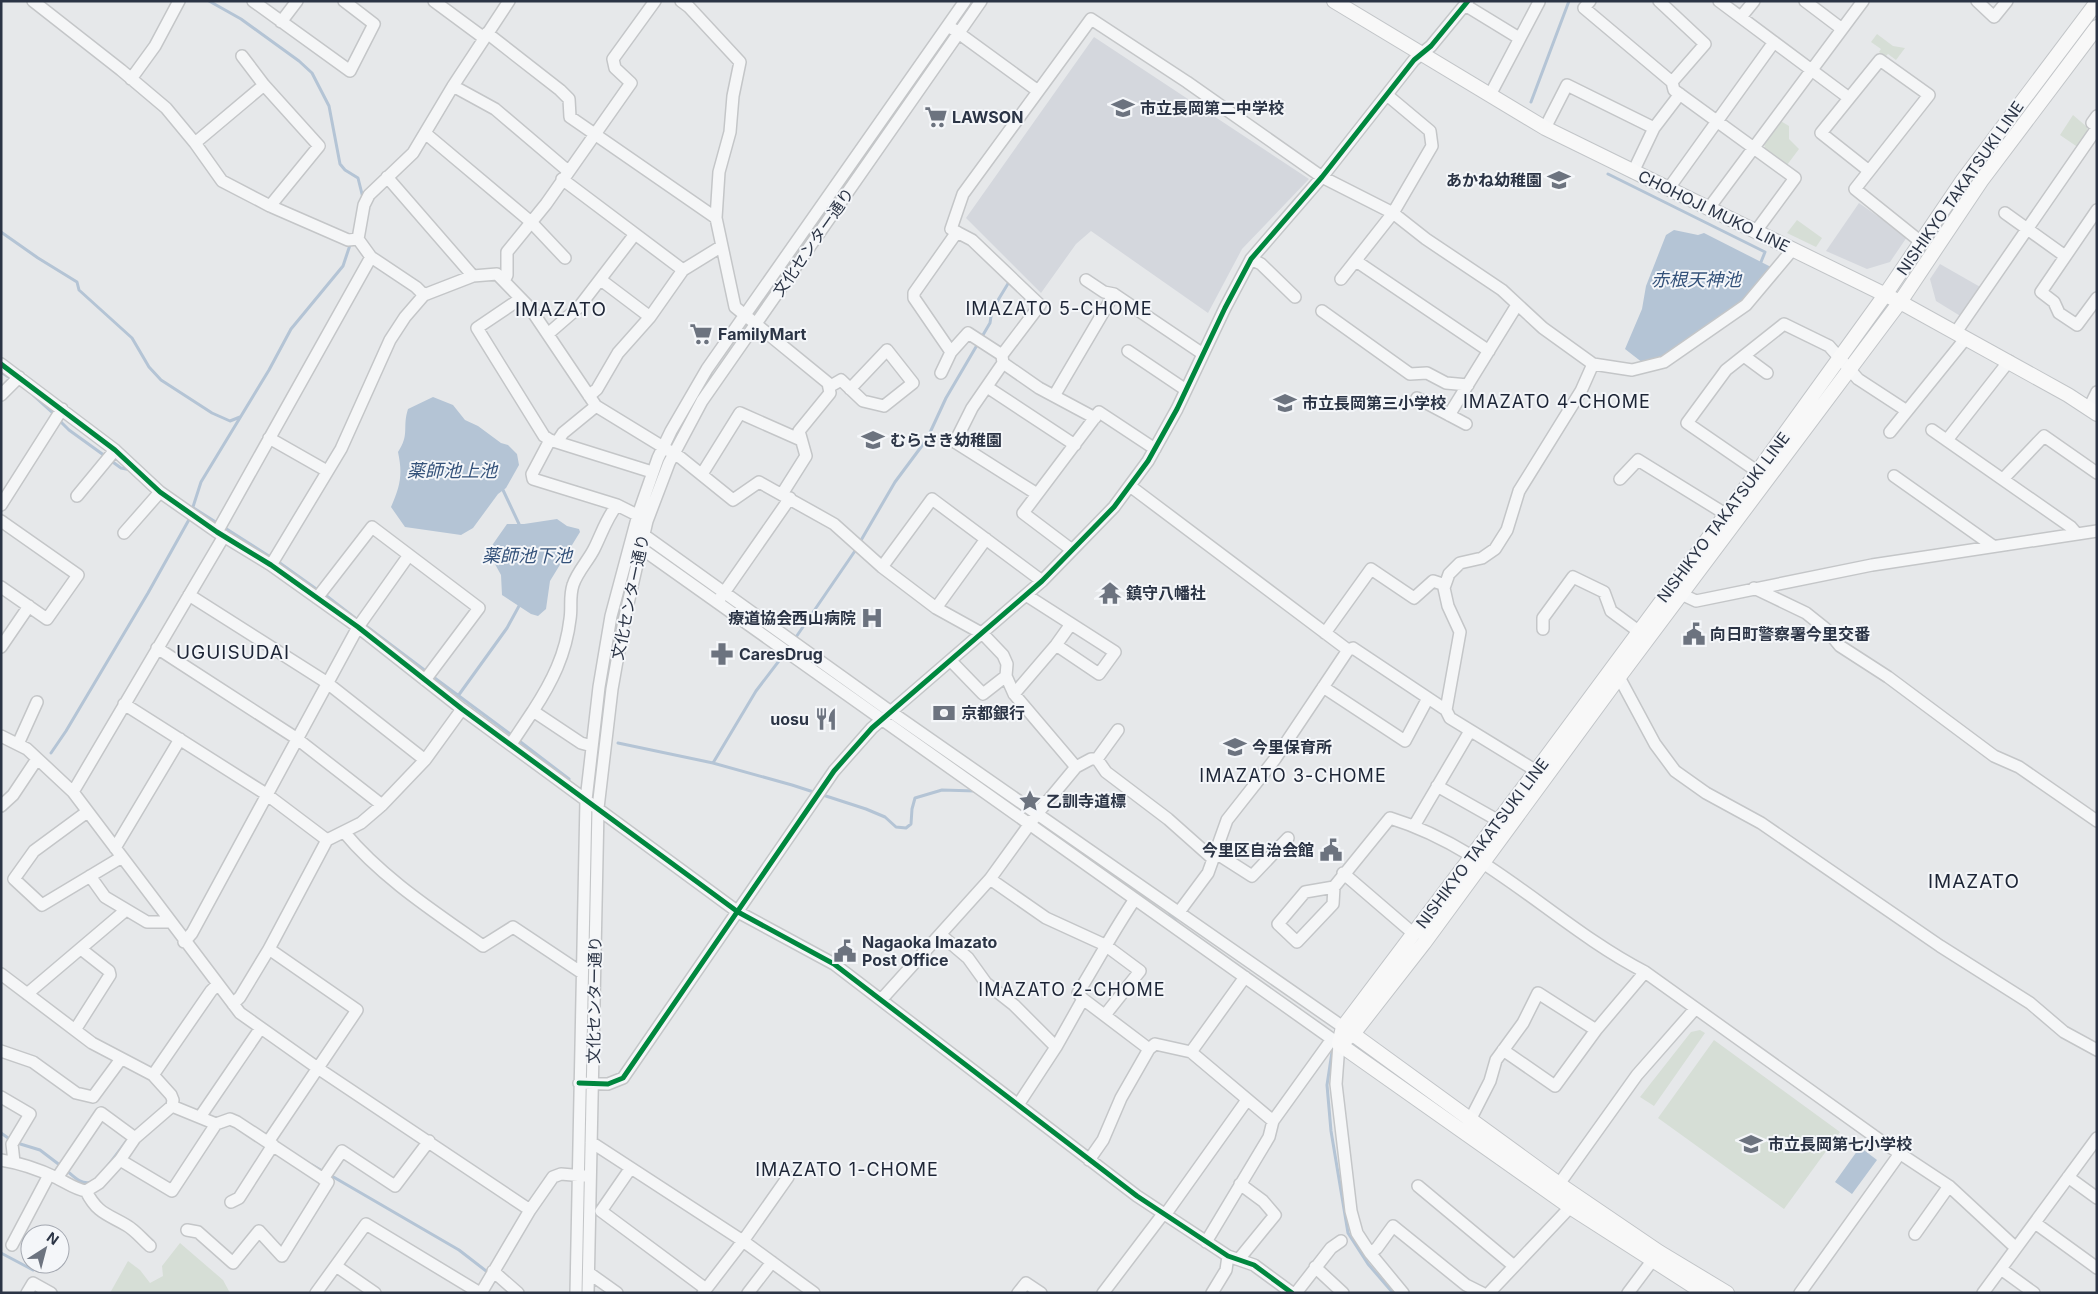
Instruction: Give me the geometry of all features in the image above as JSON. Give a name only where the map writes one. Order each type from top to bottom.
[{"type":"main road","name":"CHOHOJI MUKO LINE","points":[[1334,1],[1546,128],[1900,302],[2093,411]]},
{"type":"main road","name":"NISHIKYO TAKATSUKI LINE","points":[[1336,1041],[1348,1031],[1542,774],[1762,475],[1962,180],[2097,2]]},
{"type":"main road","name":"NISHIKYO TAKATSUKI LINE","points":[[1762,475],[1850,369],[1900,302],[1981,181],[2097,27]]},
{"type":"main road","points":[[2032,88],[2044,97]]},
{"type":"main road","name":"NISHIKYO TAKATSUKI LINE","points":[[1348,1031],[1414,934],[1478,859],[1499,821],[1542,774],[1619,677],[1644,635],[1680,594],[1731,517]]},
{"type":"main road","points":[[1348,1031],[1467,1126]]},
{"type":"main road","points":[[1336,1041],[1467,1126],[1574,1202],[1655,1256],[1704,1293]]},
{"type":"main road","points":[[1655,1256],[1727,1293]]},
{"type":"street","points":[[33,1],[166,108],[195,143],[222,181],[270,206],[348,240],[358,239]]},
{"type":"street","points":[[131,79],[155,46],[179,1]]},
{"type":"street","points":[[252,1],[350,70],[374,24],[344,1]]},
{"type":"street","points":[[281,22],[297,1]]},
{"type":"street","points":[[434,1],[560,90],[569,99],[570,117],[716,218]]},
{"type":"street","points":[[504,280],[508,274],[507,252],[531,222],[631,83],[615,68],[613,59],[655,1]]},
{"type":"street","points":[[681,1],[690,7],[740,62],[733,96],[730,132],[719,172],[716,218],[735,306],[828,383],[830,393],[799,432],[806,456],[786,496],[717,602]]},
{"type":"street","name":"文化センター通り","points":[[588,1293],[598,808],[612,688],[635,544],[652,472],[663,447],[707,368],[965,1]]},
{"type":"street","name":"文化センター通り","points":[[642,518],[673,454],[702,401],[981,1]]},
{"type":"street","points":[[1590,1],[1584,8],[1672,82],[1674,90],[1794,178],[1756,231]]},
{"type":"street","points":[[1659,1],[1705,44],[1672,82]]},
{"type":"street","points":[[1719,1],[1849,98]]},
{"type":"street","points":[[1741,17],[1754,1]]},
{"type":"street","points":[[1805,1],[1842,29]]},
{"type":"street","points":[[1709,208],[1863,1]]},
{"type":"street","points":[[1977,1],[1994,17],[2007,1]]},
{"type":"street","points":[[424,295],[372,257],[358,239],[366,200],[413,153],[507,2]]},
{"type":"street","points":[[1490,95],[1539,2]]},
{"type":"street","points":[[579,1083],[608,1084],[623,1078],[834,771],[881,720],[983,634],[1042,581],[1114,506],[1155,449],[1251,259],[1322,177],[1387,95],[1466,3],[1519,38]]},
{"type":"street","points":[[1037,494],[955,442],[972,408],[987,387],[1002,359],[1040,305],[972,240],[951,229],[963,194],[1091,19],[1187,82],[1322,177],[1393,213],[1426,239],[1502,290],[1543,328],[1593,364],[1632,370],[1664,362],[1746,306],[1793,249]]},
{"type":"street","points":[[948,26],[1038,91]]},
{"type":"street","points":[[1669,188],[1716,120],[1774,42]]},
{"type":"street","points":[[242,56],[264,85],[319,146],[270,206]]},
{"type":"street","points":[[1869,171],[1821,133],[1880,60],[1929,95],[1855,189],[1921,242]]},
{"type":"street","points":[[195,143],[264,85]]},
{"type":"street","points":[[1546,128],[1567,85],[1654,128]]},
{"type":"street","points":[[453,86],[495,109],[565,175],[635,234],[683,270]]},
{"type":"street","points":[[1633,172],[1654,128],[1680,94]]},
{"type":"street","points":[[1341,279],[1393,213],[1432,146],[1430,132],[1387,95]]},
{"type":"street","points":[[1890,432],[1961,335],[2027,228],[2097,127],[2092,123],[2097,116]]},
{"type":"street","points":[[425,133],[531,222],[565,258]]},
{"type":"street","points":[[387,177],[472,276]]},
{"type":"street","points":[[2097,210],[2041,292],[2054,302],[2059,313],[2077,325],[2097,298]]},
{"type":"street","points":[[2006,213],[2065,256]]},
{"type":"street","points":[[952,352],[914,298],[914,293],[957,232]]},
{"type":"street","points":[[549,333],[579,307],[635,234]]},
{"type":"street","points":[[589,396],[597,389],[618,353],[650,316],[683,270],[722,246]]},
{"type":"street","points":[[73,792],[189,595],[220,530],[269,438],[372,257]]},
{"type":"street","points":[[1251,259],[1261,264],[1295,297]]},
{"type":"street","points":[[1356,261],[1489,352]]},
{"type":"street","points":[[273,561],[341,449],[390,340],[405,317],[424,295],[472,276],[497,274],[530,308],[549,333],[596,406],[663,447],[702,474],[734,500],[759,482],[834,524],[882,567],[936,608],[983,634],[1003,655],[1006,664],[1006,676],[1014,694],[1076,767]]},
{"type":"street","points":[[601,280],[650,316]]},
{"type":"street","points":[[1086,280],[1104,292],[1114,294],[1203,354]]},
{"type":"street","points":[[1054,396],[1114,294]]},
{"type":"street","points":[[520,299],[477,328],[544,436],[554,441],[652,472]]},
{"type":"street","points":[[1449,415],[1518,306]]},
{"type":"street","points":[[1322,311],[1410,374],[1427,372],[1446,383],[1468,385]]},
{"type":"street","points":[[1762,475],[1687,424],[1726,370],[1784,324],[1829,346],[1858,379],[1907,411]]},
{"type":"street","points":[[941,373],[952,352],[968,333],[1054,396],[1095,418]]},
{"type":"street","points":[[828,387],[841,380],[863,401],[884,406],[913,383],[888,350],[850,388]]},
{"type":"street","points":[[1128,351],[1186,390]]},
{"type":"street","points":[[1744,356],[1767,373]]},
{"type":"street","points":[[1947,440],[2009,362]]},
{"type":"street","points":[[1,364],[114,450],[160,492],[191,513],[273,561],[320,594],[428,677],[462,709],[514,739],[586,800],[738,912],[834,964],[1136,1196],[1206,1242],[1234,1258],[1254,1265],[1292,1293]]},
{"type":"street","points":[[1446,710],[1460,632],[1448,606],[1445,585],[1449,574],[1460,564],[1482,558],[1495,549],[1507,530],[1520,491],[1581,391],[1593,364]]},
{"type":"street","points":[[1,395],[19,377]]},
{"type":"street","points":[[987,387],[1075,445]]},
{"type":"street","points":[[2093,411],[2097,392]]},
{"type":"street","points":[[1417,398],[1466,424]]},
{"type":"street","points":[[596,406],[554,441],[532,474],[533,479],[617,505],[642,518]]},
{"type":"street","points":[[1,505],[62,409]]},
{"type":"street","points":[[1072,550],[1023,513],[1099,412],[1155,449]]},
{"type":"street","points":[[702,474],[740,414],[801,440]]},
{"type":"street","points":[[1932,430],[2071,527],[2077,534]]},
{"type":"street","points":[[2003,479],[2044,436],[2097,473]]},
{"type":"street","points":[[269,438],[327,471]]},
{"type":"street","points":[[77,496],[114,450]]},
{"type":"street","points":[[1620,478],[1638,460],[1731,517]]},
{"type":"street","points":[[1894,476],[1993,546]]},
{"type":"street","points":[[1130,486],[1348,650]]},
{"type":"street","points":[[124,533],[160,492]]},
{"type":"street","points":[[882,567],[932,499],[1042,581]]},
{"type":"street","points":[[514,739],[553,679],[565,646],[571,618],[570,597],[573,584],[594,550],[608,515],[617,505]]},
{"type":"street","points":[[1,521],[78,575],[47,619],[1,587]]},
{"type":"street","points":[[320,594],[372,527],[479,608],[428,677]]},
{"type":"street","points":[[638,531],[891,712],[1348,1031]]},
{"type":"street","points":[[1680,594],[1696,601],[1872,565],[2097,531]]},
{"type":"street","points":[[936,608],[986,539]]},
{"type":"street","points":[[635,544],[1029,826],[1336,1041]]},
{"type":"street","name":"文化センター通り","points":[[576,1293],[586,800],[611,616],[635,544]]},
{"type":"street","points":[[184,942],[192,933],[326,682],[360,624],[409,555]]},
{"type":"street","points":[[1325,633],[1371,569],[1414,598],[1433,581],[1445,585]]},
{"type":"street","points":[[1543,628],[1543,618],[1573,577],[1604,592],[1611,611],[1644,635]]},
{"type":"street","points":[[1754,588],[1806,613],[1826,629],[1840,646],[1888,677],[1994,756],[2019,767],[2097,821]]},
{"type":"street","points":[[189,595],[326,682],[425,760]]},
{"type":"street","points":[[1026,595],[1115,652],[1099,674],[1056,646]]},
{"type":"street","points":[[1,647],[29,606]]},
{"type":"street","points":[[1014,694],[1056,646],[1071,624]]},
{"type":"street","points":[[158,648],[296,738],[382,805]]},
{"type":"street","points":[[1179,912],[1208,873],[1227,820],[1275,759],[1348,650],[1353,648],[1446,710],[1450,718],[1542,774]]},
{"type":"street","points":[[951,661],[983,694],[1006,676]]},
{"type":"street","points":[[1619,677],[1655,744],[1675,771],[1706,793],[1761,823],[1940,946],[2030,1003],[2064,1032],[2097,1050]]},
{"type":"street","points":[[1323,686],[1405,741],[1428,698]]},
{"type":"street","points":[[18,744],[37,702]]},
{"type":"street","points":[[124,704],[266,794],[326,840]]},
{"type":"street","points":[[233,1004],[240,997],[269,949],[326,840],[361,822],[382,805],[425,760],[462,709]]},
{"type":"street","points":[[533,711],[580,743],[592,746]]},
{"type":"street","points":[[1097,759],[1118,730]]},
{"type":"street","points":[[1414,826],[1470,731]]},
{"type":"street","points":[[1,736],[18,744],[73,792],[184,942],[240,1013],[260,1029],[530,1210]]},
{"type":"street","points":[[87,812],[34,852],[14,880],[42,905],[90,876],[118,853],[180,739]]},
{"type":"street","points":[[1,806],[13,795],[37,759]]},
{"type":"street","points":[[881,1000],[990,879],[1037,814],[1076,767],[1090,759],[1097,759]]},
{"type":"street","points":[[1097,759],[1106,772],[1214,856],[1252,876],[1288,838]]},
{"type":"street","points":[[1437,786],[1499,821]]},
{"type":"street","points":[[1334,887],[1305,892],[1278,924],[1297,942],[1333,904],[1334,887],[1343,873],[1390,818],[1414,826],[1478,859],[1613,956],[1645,972],[1881,1141],[1901,1152],[1949,1186],[2016,1248]]},
{"type":"street","points":[[344,832],[362,853],[421,902],[484,946],[513,928],[582,973]]},
{"type":"street","points":[[1343,873],[1414,934]]},
{"type":"street","points":[[90,876],[105,897],[126,910],[147,922],[158,924],[169,922]]},
{"type":"street","points":[[990,879],[1046,918],[1105,945],[1140,971],[1105,1015]]},
{"type":"street","points":[[1135,899],[1105,945],[1078,994],[1149,1049]]},
{"type":"street","points":[[27,994],[126,910]]},
{"type":"street","points":[[941,935],[968,958],[986,984],[1014,1004],[1056,1047]]},
{"type":"street","points":[[75,1030],[110,975],[109,971],[81,949]]},
{"type":"street","points":[[231,1202],[239,1198],[271,1144],[358,1010],[269,949]]},
{"type":"street","points":[[1503,1050],[1555,1086],[1596,1030],[1645,972]]},
{"type":"street","points":[[1,974],[75,1030],[153,1075],[171,1094],[172,1106],[135,1138],[120,1160],[99,1183],[86,1191]]},
{"type":"street","points":[[1191,1052],[1245,977]]},
{"type":"street","points":[[153,1075],[211,991],[218,985]]},
{"type":"street","points":[[1467,1126],[1490,1081],[1496,1060],[1523,1023],[1538,993],[1596,1030]]},
{"type":"street","points":[[1018,1105],[1056,1047],[1083,999]]},
{"type":"street","points":[[1556,1189],[1637,1075],[1695,1009]]},
{"type":"street","points":[[200,1117],[260,1029]]},
{"type":"street","points":[[1206,1242],[1269,1137],[1273,1121],[1336,1041]]},
{"type":"street","points":[[1336,1041],[1336,1084],[1343,1161],[1357,1233],[1370,1253],[1403,1293]]},
{"type":"street","points":[[1089,1160],[1103,1140],[1121,1098],[1149,1049],[1155,1044],[1191,1052],[1273,1121]]},
{"type":"street","points":[[1,1052],[33,1062],[76,1092],[93,1097],[121,1058]]},
{"type":"street","points":[[1,1097],[30,1114],[12,1144],[14,1162]]},
{"type":"street","points":[[1103,1293],[1164,1214],[1247,1100]]},
{"type":"street","points":[[172,1106],[216,1124]]},
{"type":"street","points":[[12,1244],[53,1177],[102,1113],[135,1138]]},
{"type":"street","points":[[120,1160],[172,1191],[216,1124],[230,1119],[328,1182],[282,1256],[259,1231],[233,1263],[198,1232],[187,1230]]},
{"type":"street","points":[[1983,1293],[2097,1138]]},
{"type":"street","points":[[323,1178],[342,1151],[395,1186],[429,1141]]},
{"type":"street","points":[[591,1142],[630,1169],[668,1190],[743,1241],[809,1291]]},
{"type":"street","points":[[1800,1293],[1901,1152]]},
{"type":"street","points":[[1,1160],[14,1162],[53,1177],[72,1187],[86,1191],[93,1204],[106,1216],[127,1226],[150,1246]]},
{"type":"street","points":[[601,1211],[630,1169]]},
{"type":"street","points":[[316,1293],[366,1224],[480,1293],[530,1210],[554,1178],[561,1174],[590,1176]]},
{"type":"street","points":[[589,1206],[601,1211],[704,1291],[743,1241],[788,1177]]},
{"type":"street","points":[[2068,1177],[2097,1198]]},
{"type":"street","points":[[1212,1293],[1234,1258],[1275,1215],[1263,1201],[1240,1184]]},
{"type":"street","points":[[1418,1186],[1514,1266]]},
{"type":"street","points":[[1915,1234],[1949,1186]]},
{"type":"street","points":[[1489,1293],[1574,1202]]},
{"type":"street","points":[[2035,1222],[2097,1268]]},
{"type":"street","points":[[1370,1253],[1378,1248],[1393,1226],[1466,1285],[1482,1293]]},
{"type":"street","points":[[1296,1293],[1331,1248],[1341,1241]]},
{"type":"street","points":[[1628,1293],[1655,1256]]},
{"type":"street","points":[[748,1293],[772,1262]]},
{"type":"street","points":[[336,1266],[376,1293]]},
{"type":"street","points":[[1315,1267],[1343,1293]]},
{"type":"street","points":[[2001,1269],[2034,1293]]},
{"type":"street","points":[[493,1271],[518,1293]]},
{"type":"street","points":[[588,1273],[617,1293]]},
{"type":"street","points":[[1018,1293],[1026,1282],[1041,1293]]},
{"type":"street","points":[[27,1293],[33,1283],[51,1293]]},
{"type":"shaded area","points":[[1877,34],[1893,46],[1905,48],[1896,60],[1888,54],[1885,57],[1879,52],[1881,49],[1871,42]]},
{"type":"shaded area","name":"市立長岡第二中学校","points":[[1094,37],[1309,179],[1242,249],[1208,313],[1091,231],[1076,244],[1041,293],[966,218]]},
{"type":"shaded area","points":[[2073,115],[2087,127],[2088,136],[2079,148],[2060,135]]},
{"type":"shaded area","points":[[1779,120],[1789,126],[1789,139],[1799,149],[1787,165],[1765,149],[1764,142]]},
{"type":"shaded area","points":[[1859,203],[1907,237],[1890,262],[1867,269],[1826,251]]},
{"type":"shaded area","points":[[1797,220],[1822,238],[1816,247],[1787,233]]},
{"type":"shaded area","points":[[1940,264],[1982,288],[1962,317],[1936,301],[1930,279]]},
{"type":"shaded area","points":[[1700,1030],[1705,1033],[1654,1106],[1640,1097],[1691,1032]]},
{"type":"shaded area","points":[[1714,1040],[1840,1132],[1784,1209],[1658,1118]]},
{"type":"shaded area","points":[[180,1243],[223,1280],[230,1293],[110,1293],[128,1261],[140,1270],[150,1283],[163,1276],[162,1266]]},
{"type":"water","name":"赤根天神池","points":[[1674,230],[1698,235],[1704,233],[1771,267],[1745,297],[1714,325],[1679,348],[1643,363],[1625,349],[1642,309],[1646,286],[1666,235]]},
{"type":"water","name":"薬師池上池","points":[[433,397],[453,405],[465,420],[478,426],[501,443],[508,445],[517,454],[519,465],[506,488],[498,494],[473,528],[461,535],[405,527],[391,507],[400,480],[398,452],[404,440],[408,409]]},
{"type":"water","name":"薬師池下池","points":[[557,519],[567,526],[579,529],[580,532],[550,581],[546,609],[538,616],[531,614],[502,595],[501,575],[490,555],[493,544],[507,524],[524,524]]},
{"type":"water","points":[[1860,1147],[1877,1160],[1852,1194],[1835,1182]]},
{"type":"waterway","points":[[209,1],[241,19],[299,61],[312,73],[329,106],[340,164],[345,170],[358,178],[363,198]]},
{"type":"waterway","points":[[1531,102],[1569,1]]},
{"type":"waterway","points":[[1608,174],[1765,252],[1761,262]]},
{"type":"waterway","points":[[1,232],[77,282],[79,290],[132,338],[149,367],[161,380],[212,413],[230,421],[240,417]]},
{"type":"waterway","points":[[192,510],[201,482],[269,370],[291,329],[343,266],[351,242]]},
{"type":"waterway","points":[[860,542],[895,482],[927,439],[946,398],[990,323],[992,310],[1009,282]]},
{"type":"waterway","points":[[1,372],[13,380]]},
{"type":"waterway","points":[[34,396],[55,415]]},
{"type":"waterway","points":[[59,420],[69,430],[105,456]]},
{"type":"waterway","points":[[110,460],[121,468],[131,470]]},
{"type":"waterway","points":[[503,490],[519,524]]},
{"type":"waterway","points":[[192,507],[272,558]]},
{"type":"waterway","points":[[51,753],[148,593],[191,516]]},
{"type":"waterway","points":[[794,640],[857,548]]},
{"type":"waterway","points":[[277,561],[319,591]]},
{"type":"waterway","points":[[324,594],[359,621]]},
{"type":"waterway","points":[[458,696],[507,628],[519,606]]},
{"type":"waterway","points":[[366,626],[427,672]]},
{"type":"waterway","points":[[713,763],[756,691],[785,653]]},
{"type":"waterway","points":[[432,676],[513,736]]},
{"type":"waterway","points":[[518,740],[569,779]]},
{"type":"waterway","points":[[618,743],[713,763],[792,785],[866,809],[885,817],[896,827],[906,828],[911,824],[915,798],[942,790],[976,791]]},
{"type":"waterway","points":[[1168,911],[1178,924]]},
{"type":"waterway","points":[[1332,1052],[1327,1085],[1331,1131],[1348,1233],[1368,1264],[1393,1293]]},
{"type":"waterway","points":[[1,1133],[11,1140]]},
{"type":"waterway","points":[[107,1167],[126,1142]]},
{"type":"waterway","points":[[17,1143],[40,1150],[61,1166]]},
{"type":"waterway","points":[[312,1165],[324,1172]]},
{"type":"waterway","points":[[66,1170],[81,1181],[92,1182]]},
{"type":"waterway","points":[[330,1175],[459,1250],[490,1274]]},
{"type":"waterway","points":[[1,1253],[20,1263]]},
{"type":"cycle path","points":[[579,1083],[608,1084],[623,1078],[834,771],[872,728],[1042,581],[1114,507],[1148,461],[1177,409],[1225,308],[1251,259],[1322,177],[1414,60],[1431,46],[1468,1]]},
{"type":"cycle path","points":[[1,364],[115,450],[160,492],[217,532],[271,565],[358,627],[462,709],[738,912],[834,964],[1137,1196],[1228,1256],[1254,1265],[1292,1293]]},
{"type":"place","name":"市立長岡第二中学校","points":[[1123,108]]},
{"type":"place","name":"LAWSON","points":[[936,117]]},
{"type":"place","name":"あかね幼稚園","points":[[1559,180]]},
{"type":"place","name":"FamilyMart","points":[[701,334]]},
{"type":"place","name":"市立長岡第三小学校","points":[[1285,403]]},
{"type":"place","name":"むらさき幼稚園","points":[[873,440]]},
{"type":"place","name":"鎮守八幡社","points":[[1110,593]]},
{"type":"place","name":"療道協会西山病院","points":[[872,618]]},
{"type":"place","name":"向日町警察署今里交番","points":[[1694,634]]},
{"type":"place","name":"CaresDrug","points":[[722,654]]},
{"type":"place","name":"京都銀行","points":[[944,713]]},
{"type":"place","name":"uosu","points":[[826,719]]},
{"type":"place","name":"今里保育所","points":[[1235,747]]},
{"type":"place","name":"乙訓寺道標","points":[[1030,801]]},
{"type":"place","name":"今里区自治会館","points":[[1331,850]]},
{"type":"place","name":"Nagaoka Imazato Post Office","points":[[845,951]]},
{"type":"place","name":"市立長岡第七小学校","points":[[1751,1144]]},
{"type":"district","name":"IMAZATO","points":[[561,309]]},
{"type":"district","name":"IMAZATO 5-CHOME","points":[[1059,309]]},
{"type":"district","name":"IMAZATO 4-CHOME","points":[[1557,402]]},
{"type":"district","name":"UGUISUDAI","points":[[233,652]]},
{"type":"district","name":"IMAZATO 3-CHOME","points":[[1293,776]]},
{"type":"district","name":"IMAZATO","points":[[1974,881]]},
{"type":"district","name":"IMAZATO 2-CHOME","points":[[1072,990]]},
{"type":"district","name":"IMAZATO 1-CHOME","points":[[847,1170]]}]
